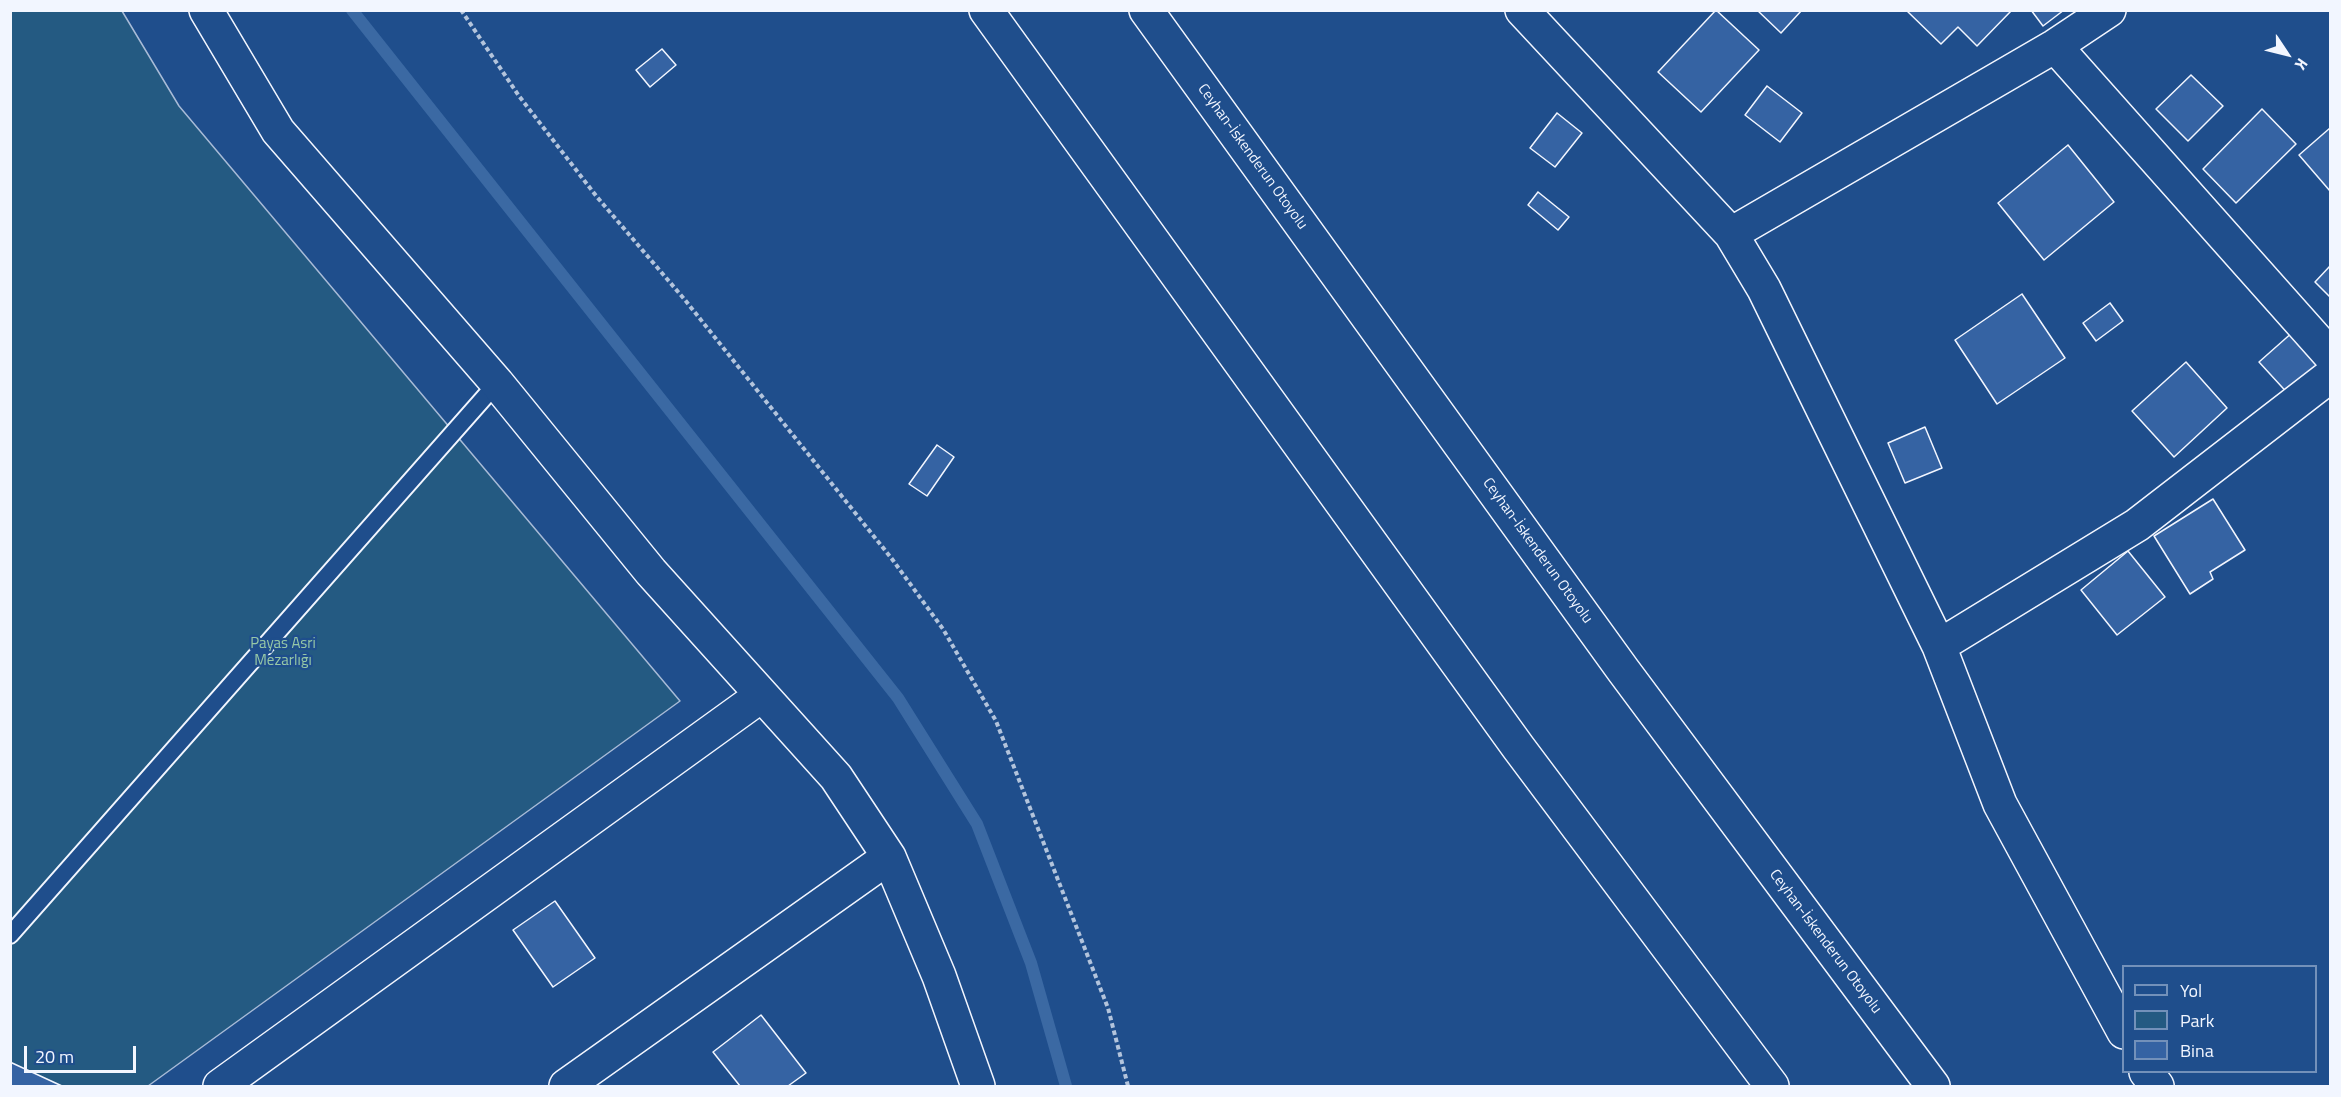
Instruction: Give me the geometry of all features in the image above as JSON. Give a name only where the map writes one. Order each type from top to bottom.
[{"type":"main road","points":[[206,10],[278,131],[497,383],[651,572],[836,777],[889,857],[939,976],[978,1086]]},
{"type":"main road","points":[[986,10],[1511,738],[1772,1086]]},
{"type":"main road","name":"Ceyhan-İskenderun Otoyolu","points":[[1146,10],[1623,670],[1933,1086]]},
{"type":"main road","points":[[1522,10],[1731,234],[1764,289],[1939,646],[2000,804],[2122,1028]]},
{"type":"main road","points":[[1731,234],[2055,46],[2109,10]]},
{"type":"main road","points":[[2055,46],[2331,355]]},
{"type":"main road","points":[[1939,646],[2137,525],[2331,376]]},
{"type":"main road","points":[[220,1086],[762,695]]},
{"type":"main road","points":[[566,1086],[889,857]]},
{"type":"main road","points":[[2147,1073],[2157,1086]]},
{"type":"lane","points":[[10,935],[497,383]]},
{"type":"path","points":[[462,10],[526,106],[892,560],[943,629],[996,721],[1108,1008],[1128,1086]]},
{"type":"green space","name":"Payas Asri Mezarlığı","points":[[10,11],[122,11],[179,106],[680,701],[148,1086],[11,1086]]},
{"type":"building","points":[[1716,10],[1759,50],[1701,112],[1658,72]]},
{"type":"building","points":[[1757,10],[1802,10],[1781,33]]},
{"type":"building","points":[[1906,10],[2012,10],[1977,46],[1958,27],[1941,44]]},
{"type":"building","points":[[2031,10],[2064,10],[2043,26]]},
{"type":"building","points":[[662,49],[676,65],[650,87],[636,70]]},
{"type":"building","points":[[2191,75],[2223,106],[2188,141],[2156,109]]},
{"type":"building","points":[[1767,86],[1802,113],[1780,142],[1745,115]]},
{"type":"building","points":[[2262,109],[2296,144],[2236,203],[2203,169]]},
{"type":"building","points":[[1557,113],[1582,133],[1555,167],[1530,148]]},
{"type":"building","points":[[2330,128],[2330,191],[2299,155]]},
{"type":"building","points":[[2068,145],[2114,202],[2044,260],[1998,203]]},
{"type":"building","points":[[1538,192],[1569,217],[1558,230],[1528,205]]},
{"type":"building","points":[[2330,266],[2330,297],[2315,282]]},
{"type":"building","points":[[2022,294],[2065,358],[1997,404],[1955,340]]},
{"type":"building","points":[[2110,303],[2123,321],[2096,341],[2083,323]]},
{"type":"building","points":[[2294,331],[2326,367],[2292,398],[2259,362]]},
{"type":"building","points":[[2186,362],[2227,408],[2174,457],[2132,411]]},
{"type":"building","points":[[1925,427],[1942,468],[1905,483],[1888,443]]},
{"type":"building","points":[[937,445],[954,457],[927,496],[909,484]]},
{"type":"building","points":[[2213,499],[2245,550],[2210,572],[2213,579],[2190,594],[2154,536]]},
{"type":"building","points":[[2128,551],[2165,597],[2117,635],[2081,590]]},
{"type":"building","points":[[555,901],[595,958],[553,987],[513,930]]},
{"type":"building","points":[[761,1015],[806,1073],[788,1086],[740,1086],[713,1052]]},
{"type":"building","points":[[10,1062],[62,1086],[10,1086]]},
{"type":"waterway","points":[[352,10],[898,698],[977,824],[1031,963],[1066,1086]]}]
